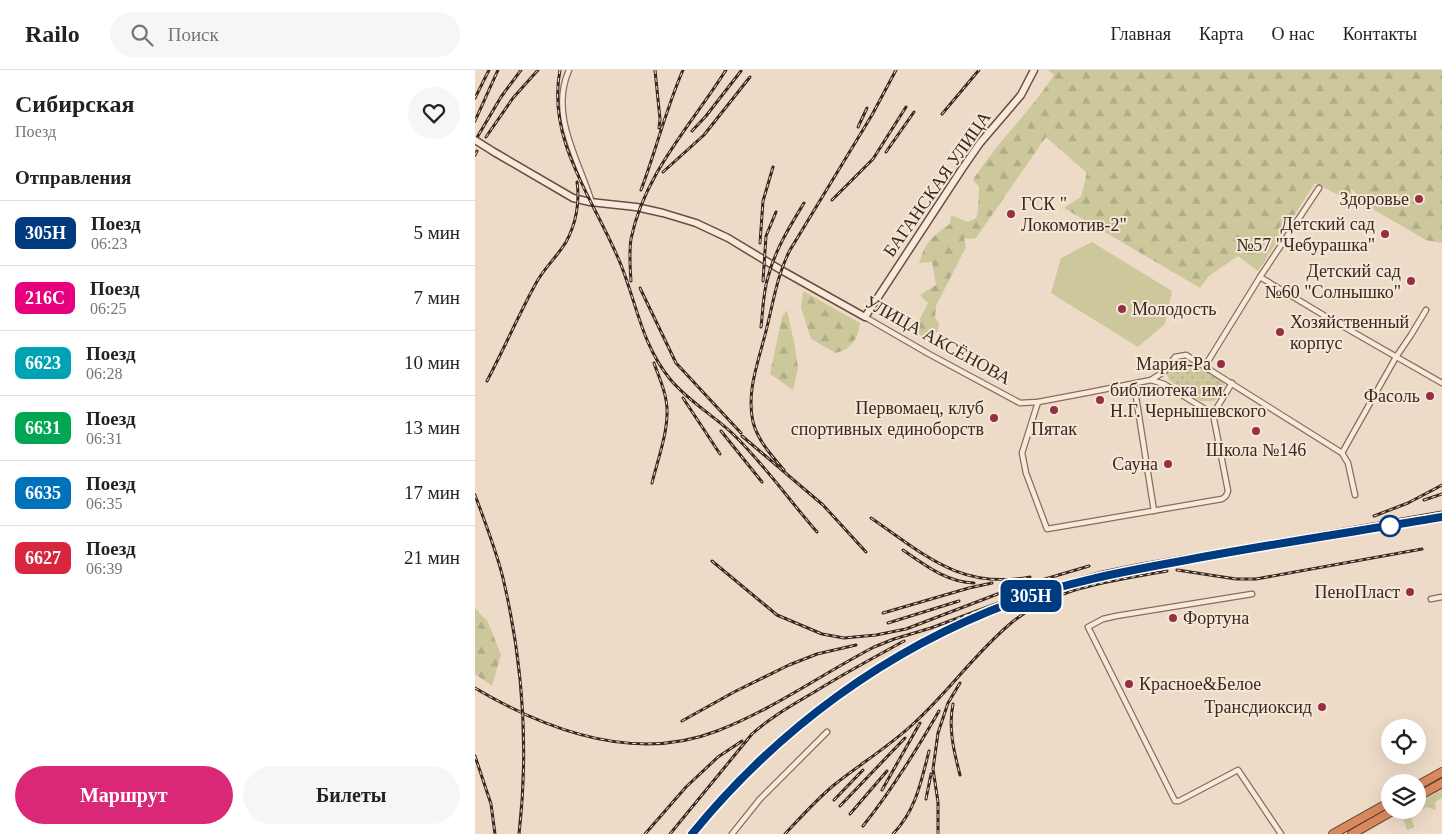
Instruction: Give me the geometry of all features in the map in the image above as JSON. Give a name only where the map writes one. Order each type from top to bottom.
[{"type":"highway","points":[[1426,781],[1442,772]]},
{"type":"highway","points":[[1426,792],[1442,783]]},
{"type":"highway","points":[[1333,834],[1381,807]]},
{"type":"highway","points":[[1352,834],[1381,817]]},
{"type":"street","points":[[569,70],[563,91],[561,111],[567,134],[592,203]]},
{"type":"street","name":"БАГАНСКАЯ УЛИЦА","points":[[865,317],[962,169],[980,143],[1021,94],[1034,70]]},
{"type":"street","name":"УЛИЦА АКСЁНОВА","points":[[475,140],[573,198],[592,203],[636,207],[663,213],[696,223],[728,238],[929,354],[1020,403],[1037,402],[1151,380],[1169,367],[1175,357],[1187,355],[1342,453]]},
{"type":"street","points":[[1205,366],[1260,277],[1319,188]]},
{"type":"street","points":[[1260,277],[1442,383]]},
{"type":"street","points":[[1355,495],[1348,463],[1342,453],[1425,310]]},
{"type":"street","points":[[1151,380],[1164,384],[1213,414]]},
{"type":"street","points":[[1037,402],[1022,453],[1026,473],[1047,528],[1222,499],[1226,496],[1227,490],[1213,414],[1232,383]]},
{"type":"street","points":[[1134,384],[1154,510]]},
{"type":"street","points":[[1252,594],[1116,616],[1103,619],[1088,627],[1175,800],[1179,801],[1238,770],[1281,834]]},
{"type":"street","points":[[1431,599],[1442,597]]},
{"type":"street","points":[[732,834],[760,799],[827,732]]},
{"type":"green space","points":[[1048,70],[1442,70],[1442,243],[1426,240],[1376,211],[1350,188],[1354,199],[1348,200],[1315,183],[1258,271],[1238,256],[1209,276],[1200,288],[1064,208],[1081,197],[1087,173],[1046,137],[976,238],[964,238],[966,247],[936,306],[935,317],[939,323],[938,331],[926,341],[913,333],[928,303],[920,295],[936,285],[932,262],[919,263],[924,249],[934,236],[950,224],[951,215],[968,222],[976,218],[979,187],[973,180],[992,153],[1045,89],[1054,75]]},
{"type":"green space","name":"Молодость","points":[[1092,242],[1172,291],[1165,324],[1138,347],[1051,293],[1061,258]]},
{"type":"green space","points":[[803,291],[860,323],[858,334],[850,346],[836,353],[811,339],[801,308]]},
{"type":"green space","points":[[787,310],[798,368],[793,390],[770,374],[782,317]]},
{"type":"green space","points":[[1187,358],[1223,381],[1225,387],[1214,401],[1200,401],[1169,380],[1167,375],[1178,359]]},
{"type":"green space","points":[[475,608],[488,622],[501,655],[492,686],[475,674]]},
{"type":"green space","points":[[1442,789],[1442,798],[1435,802],[1436,810],[1426,808],[1426,798]]},
{"type":"green space","points":[[1403,819],[1412,819],[1414,827],[1407,830]]},
{"type":"railway","points":[[475,98],[489,70]]},
{"type":"railway","points":[[475,121],[498,70]]},
{"type":"railway","points":[[475,141],[501,97],[521,70]]},
{"type":"railway","points":[[486,137],[513,98],[538,70]]},
{"type":"railway","points":[[560,70],[558,96],[560,122],[567,147],[587,195],[611,241],[627,280],[646,339],[653,352],[677,387],[744,445],[817,532]]},
{"type":"railway","points":[[655,70],[660,119],[659,128]]},
{"type":"railway","points":[[641,190],[683,70]]},
{"type":"railway","points":[[631,281],[631,239],[637,215],[658,171],[726,70]]},
{"type":"railway","points":[[784,470],[758,436],[751,410],[754,376],[779,279],[790,250],[872,115],[896,70]]},
{"type":"railway","points":[[942,114],[979,70]]},
{"type":"railway","points":[[692,131],[741,71]]},
{"type":"railway","points":[[663,172],[704,135],[750,77]]},
{"type":"railway","points":[[832,200],[873,159],[906,107]]},
{"type":"railway","points":[[858,127],[867,108]]},
{"type":"railway","points":[[886,152],[914,112]]},
{"type":"railway","points":[[475,155],[477,151]]},
{"type":"railway","points":[[760,243],[763,201],[773,167]]},
{"type":"railway","points":[[487,381],[538,279],[566,242],[575,220],[577,182]]},
{"type":"railway","points":[[761,327],[765,289],[771,267],[783,238],[804,203]]},
{"type":"railway","points":[[763,281],[766,236],[776,212]]},
{"type":"railway","points":[[640,288],[676,363],[741,433]]},
{"type":"railway","points":[[652,483],[667,420],[664,390],[654,363]]},
{"type":"railway","points":[[683,398],[720,454]]},
{"type":"railway","points":[[721,431],[762,482]]},
{"type":"railway","points":[[742,436],[823,505],[866,552]]},
{"type":"railway","points":[[1374,516],[1408,503],[1442,485]]},
{"type":"railway","points":[[1424,500],[1442,494]]},
{"type":"railway","points":[[475,495],[503,578],[515,642],[524,737],[524,769],[519,834]]},
{"type":"railway","points":[[475,688],[531,717],[592,737],[623,743],[655,744],[686,740],[717,731],[757,713],[874,647],[1022,594],[1102,572],[1141,564],[1442,512]]},
{"type":"railway","points":[[871,518],[926,556],[963,574],[1005,580],[1030,577]]},
{"type":"railway","points":[[1177,570],[1236,579],[1256,579],[1422,549]]},
{"type":"railway","points":[[903,550],[945,576],[954,580],[974,583]]},
{"type":"railway","points":[[712,561],[777,615],[822,634],[844,638],[876,635],[906,629],[1008,590],[1089,566]]},
{"type":"railway","points":[[785,834],[834,785],[912,725],[997,636],[1027,612],[1045,602],[1084,587],[1167,571]]},
{"type":"railway","points":[[883,613],[992,583]]},
{"type":"railway","points":[[888,623],[959,601]]},
{"type":"railway","points":[[692,834],[751,769],[817,712],[852,686],[888,663],[966,622]]},
{"type":"railway","points":[[670,834],[752,734],[775,716],[849,671],[904,641]]},
{"type":"railway","points":[[682,721],[734,692],[789,665],[817,654],[856,645]]},
{"type":"railway","points":[[938,834],[938,802],[933,769],[938,733],[948,703],[960,683]]},
{"type":"railway","points":[[953,704],[951,731],[960,775]]},
{"type":"railway","points":[[863,826],[903,770],[939,711]]},
{"type":"railway","points":[[882,790],[920,723]]},
{"type":"railway","points":[[840,806],[905,738]]},
{"type":"railway","points":[[645,834],[686,787],[718,757],[742,741]]},
{"type":"railway","points":[[893,834],[901,825],[917,795],[929,751]]},
{"type":"railway","points":[[475,756],[491,804],[495,834]]},
{"type":"railway","points":[[834,800],[863,770]]},
{"type":"railway","points":[[850,814],[887,771]]},
{"type":"railway","points":[[926,799],[931,774]]},
{"type":"train","name":"305Н","points":[[692,834],[729,792],[777,744],[836,696],[925,641],[1012,602],[1102,576],[1156,565],[1442,517]]},
{"type":"place","name":"Здоровье","points":[[1419,199]]},
{"type":"place","name":"ГСК \" Локомотив-2\"","points":[[1011,214]]},
{"type":"place","name":"Детский сад №57 \"Чебурашка\"","points":[[1385,234]]},
{"type":"place","name":"Детский сад №60 \"Солнышко\"","points":[[1411,281]]},
{"type":"place","name":"Молодость","points":[[1122,309]]},
{"type":"place","name":"Хозяйственный корпус","points":[[1280,332]]},
{"type":"place","name":"Мария-Ра","points":[[1221,364]]},
{"type":"place","name":"Фасоль","points":[[1430,396]]},
{"type":"place","name":"библиотека им. Н.Г. Чернышевского","points":[[1100,400]]},
{"type":"place","name":"Пятак","points":[[1054,410]]},
{"type":"place","name":"Первомаец, клуб спортивных единоборств","points":[[994,418]]},
{"type":"place","name":"Школа №146","points":[[1256,431]]},
{"type":"place","name":"Сауна","points":[[1168,464]]},
{"type":"place","name":"ПеноПласт","points":[[1410,592]]},
{"type":"place","name":"Фортуна","points":[[1173,618]]},
{"type":"place","name":"Красное&Белое","points":[[1129,684]]},
{"type":"place","name":"Трансдиоксид","points":[[1322,707]]}]
